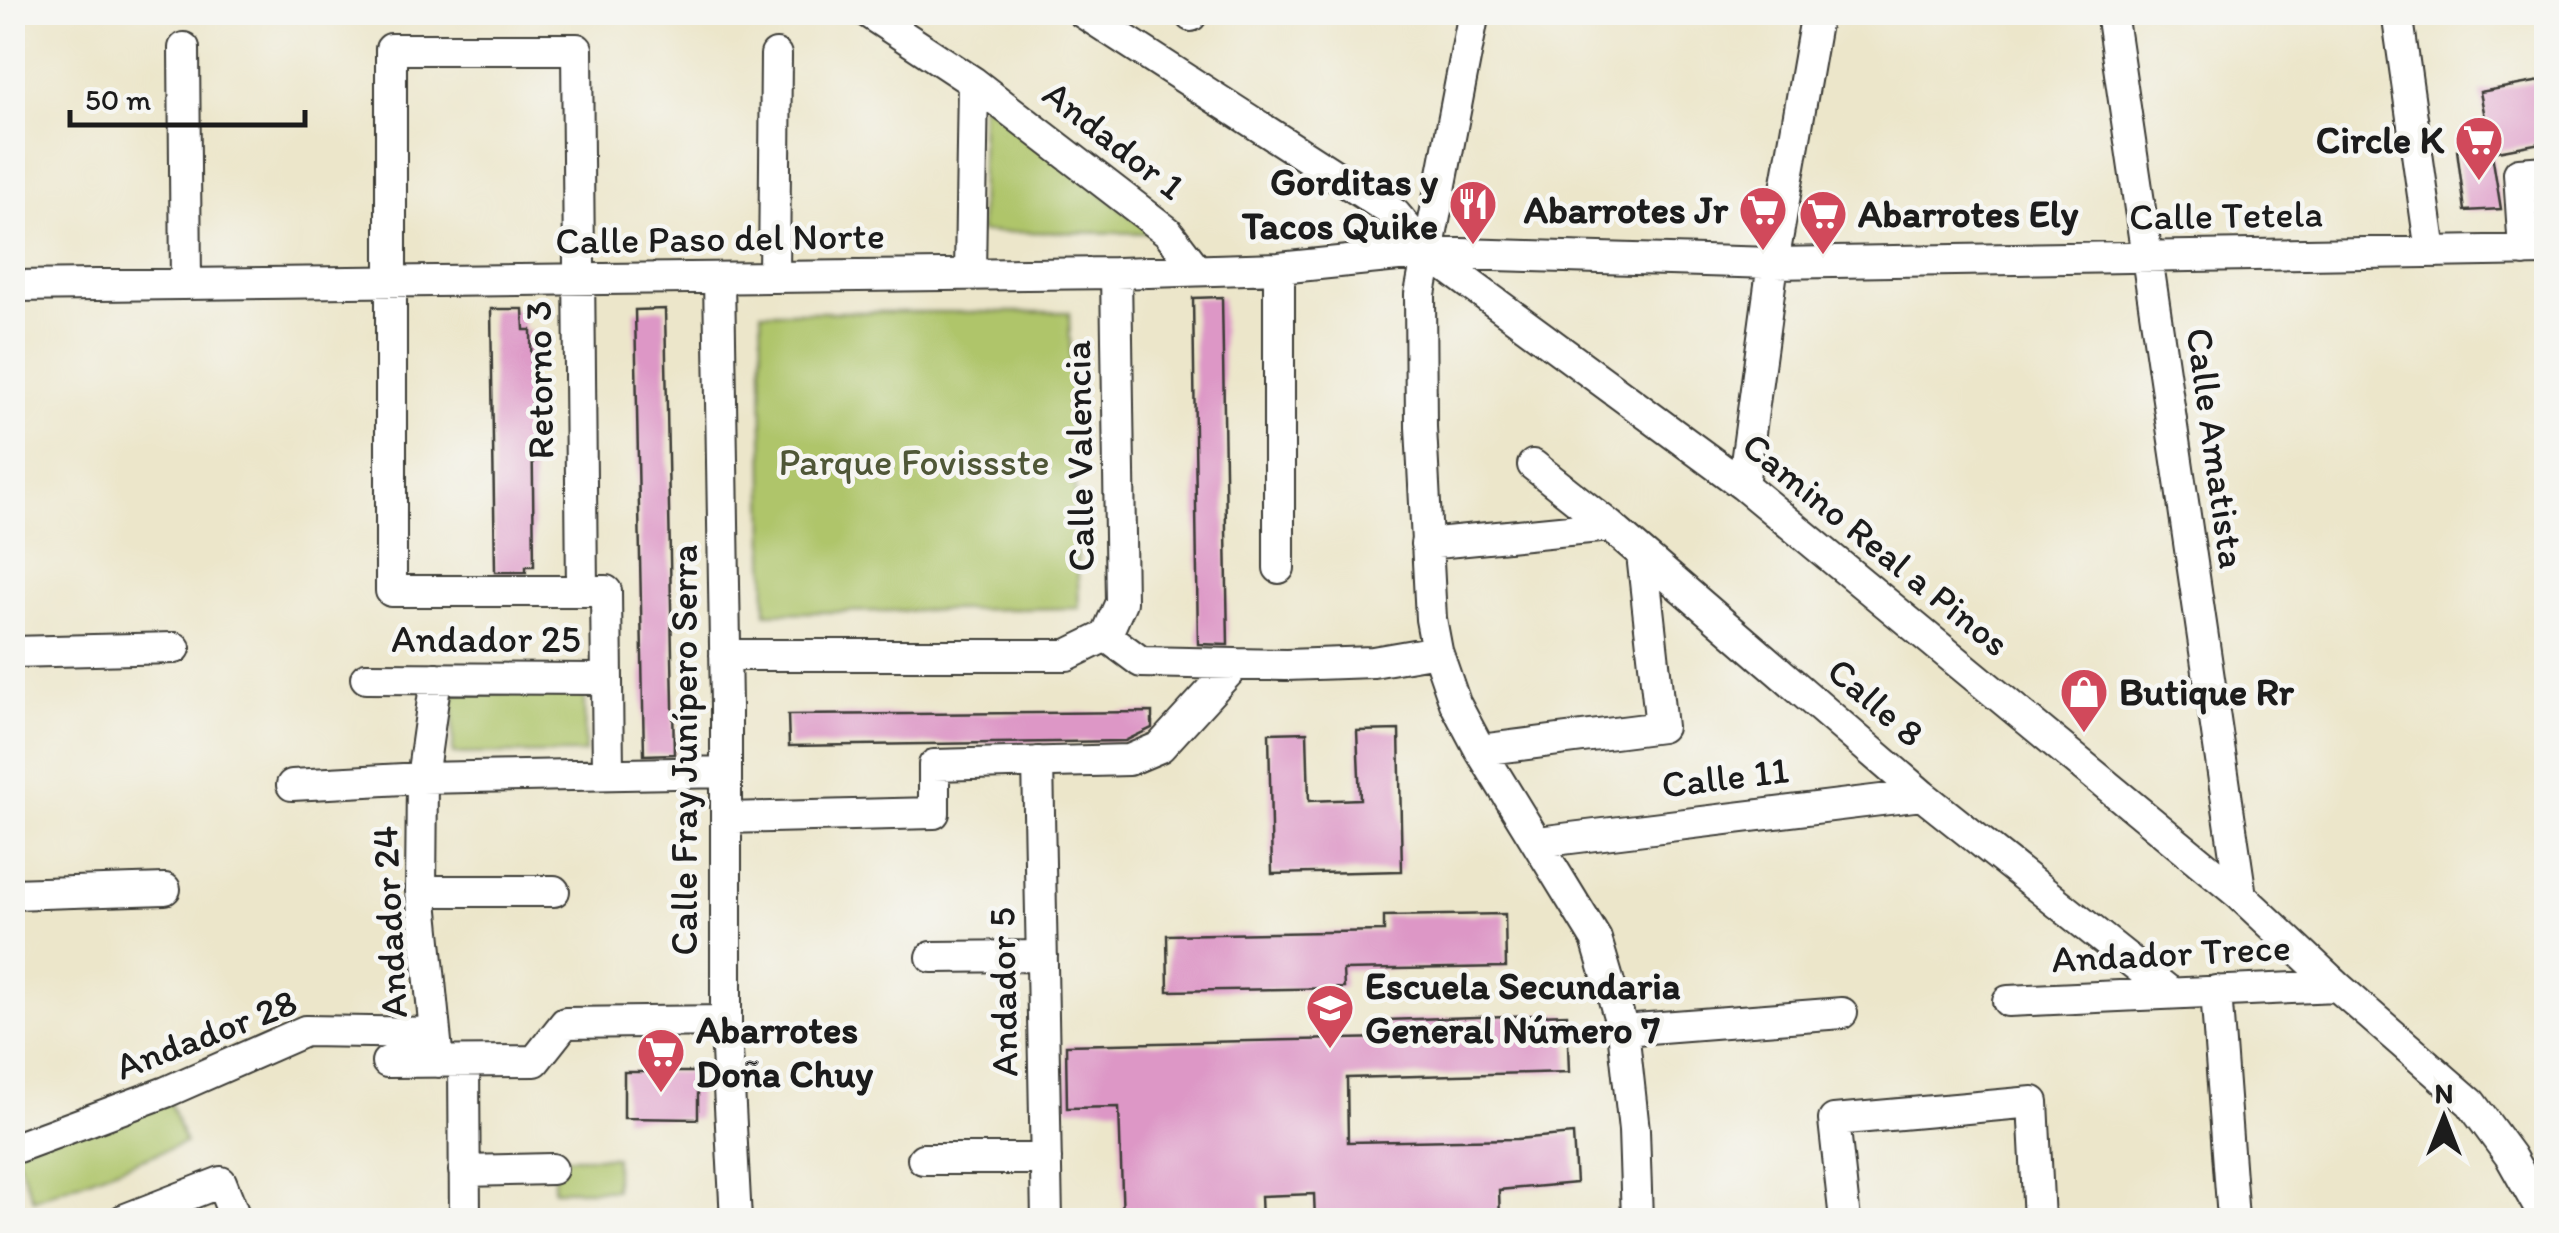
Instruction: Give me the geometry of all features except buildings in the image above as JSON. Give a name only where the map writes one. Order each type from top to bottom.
[{"type":"street","name":"Andador 1","points":[[867,12],[972,82],[1168,232],[1197,270]]},
{"type":"street","name":"Camino Real a Pinos","points":[[1082,12],[1395,214],[1428,253],[1742,485],[2241,896],[2470,1103],[2510,1156],[2546,1220]]},
{"type":"street","points":[[1474,12],[1420,294],[1431,619],[1455,703],[1596,938],[1623,1030],[1634,1130],[1638,1220]]},
{"type":"street","points":[[1742,485],[1773,262],[1817,12]]},
{"type":"street","name":"Calle Amatista","points":[[2110,12],[2241,896]]},
{"type":"street","points":[[2398,12],[2431,252]]},
{"type":"street","points":[[184,48],[186,284]]},
{"type":"street","name":"Retorno 3","points":[[390,282],[391,49],[577,49],[582,591]]},
{"type":"street","points":[[774,277],[776,54]]},
{"type":"street","points":[[970,274],[972,82]]},
{"type":"street","points":[[2535,251],[2519,173],[2546,171]]},
{"type":"street","name":"Calle Tetela","points":[[1428,253],[1773,262],[2535,251]]},
{"type":"street","name":"Calle Paso del Norte","points":[[12,286],[1116,272],[1280,268],[1428,253]]},
{"type":"street","points":[[1280,268],[1280,568]]},
{"type":"street","name":"Calle Valencia","points":[[1106,636],[1121,602],[1116,272]]},
{"type":"street","name":"Calle Fray Junípero Serra","points":[[719,278],[726,1021],[736,1220]]},
{"type":"street","points":[[390,282],[391,591],[606,591],[608,772]]},
{"type":"street","name":"Calle 8","points":[[1533,466],[1610,526],[1922,795],[2171,993]]},
{"type":"street","points":[[1426,544],[1610,526]]},
{"type":"street","points":[[1480,750],[1661,727],[1642,554]]},
{"type":"street","points":[[725,655],[1067,655],[1106,636],[1141,662],[1374,662],[1437,650]]},
{"type":"street","points":[[12,652],[175,648]]},
{"type":"street","points":[[726,818],[934,812],[934,764],[1129,760],[1160,747],[1236,664]]},
{"type":"street","name":"Andador 25","points":[[366,678],[606,679]]},
{"type":"street","name":"Andador 24","points":[[436,678],[422,778],[421,891],[464,1171],[465,1220]]},
{"type":"street","name":"Andador 5","points":[[1038,762],[1047,1220]]},
{"type":"street","points":[[292,786],[608,772],[726,772]]},
{"type":"street","name":"Calle 11","points":[[1538,842],[1922,795]]},
{"type":"street","points":[[12,894],[165,889]]},
{"type":"street","points":[[421,891],[554,891]]},
{"type":"street","points":[[932,957],[1042,956]]},
{"type":"street","name":"Andador Trece","points":[[2008,1001],[2337,986]]},
{"type":"street","points":[[2216,992],[2234,1219]]},
{"type":"street","points":[[1623,1030],[1842,1014]]},
{"type":"street","name":"Andador 28","points":[[12,1149],[166,1092],[306,1031],[535,1061],[564,1023],[726,1021]]},
{"type":"street","name":"Andador 28","points":[[387,1062],[446,1052]]},
{"type":"street","points":[[1844,1220],[1834,1120],[2033,1102],[2039,1220]]},
{"type":"street","points":[[924,1159],[1046,1159]]},
{"type":"street","points":[[464,1171],[552,1169]]},
{"type":"street","points":[[128,1219],[221,1182],[236,1220]]},
{"type":"green space","points":[[982,101],[1153,233],[980,232]]},
{"type":"green space","name":"Parque Fovissste","points":[[761,312],[1069,312],[1079,608],[766,613]]},
{"type":"green space","points":[[584,692],[585,753],[453,754],[453,693]]},
{"type":"green space","points":[[166,1092],[185,1143],[33,1200],[14,1149]]},
{"type":"green space","points":[[554,1157],[615,1157],[615,1190],[554,1190]]},
{"type":"place","name":"Circle K","points":[[2479,182]]},
{"type":"place","name":"Gorditas y Tacos Quike","points":[[1473,246]]},
{"type":"place","name":"Abarrotes Jr","points":[[1763,252]]},
{"type":"place","name":"Abarrotes Ely","points":[[1823,256]]},
{"type":"place","name":"Butique Rr","points":[[2084,734]]},
{"type":"place","name":"Escuela Secundaria General Número 7","points":[[1330,1050]]},
{"type":"place","name":"Abarrotes Doña Chuy","points":[[661,1094]]}]
